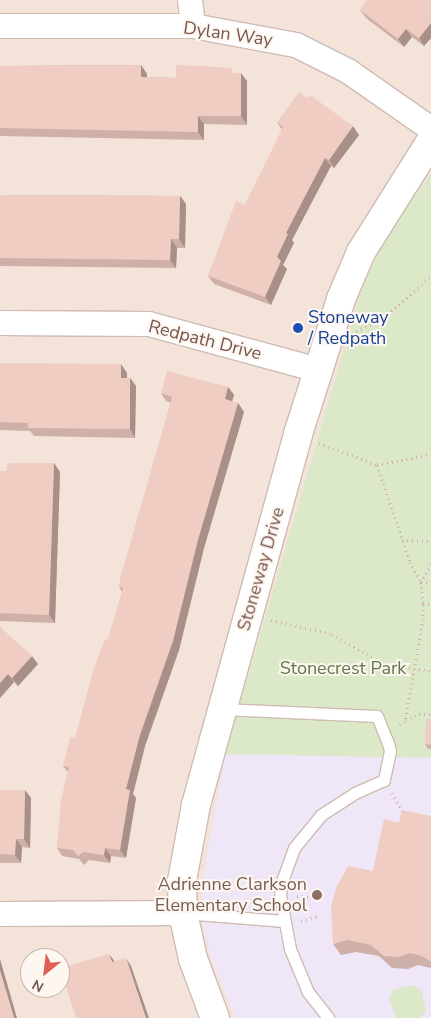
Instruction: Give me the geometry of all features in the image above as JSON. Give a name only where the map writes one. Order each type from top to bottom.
[{"type":"street","points":[[190,0],[193,26]]},
{"type":"street","name":"Dylan Way","points":[[0,26],[193,26],[296,45],[348,71],[431,129]]},
{"type":"street","name":"Stoneway Drive","points":[[215,1018],[193,959],[183,913],[182,881],[190,831],[221,709],[298,434],[331,331],[361,252],[431,141]]},
{"type":"street","name":"Redpath Drive","points":[[0,323],[149,324],[318,370]]},
{"type":"street","points":[[0,914],[183,913]]},
{"type":"lane","points":[[221,709],[377,716],[390,751],[384,780],[354,792],[321,815],[294,848],[283,879],[280,895],[290,949],[305,984],[328,1018]]},
{"type":"lane","points":[[183,913],[284,921]]},
{"type":"path","points":[[331,331],[361,331],[380,321],[431,276]]},
{"type":"path","points":[[298,434],[378,465],[431,454]]},
{"type":"path","points":[[378,465],[402,540],[421,582],[423,604],[405,721]]},
{"type":"path","points":[[402,540],[431,541]]},
{"type":"path","points":[[421,582],[431,564]]},
{"type":"path","points":[[421,582],[431,583]]},
{"type":"path","points":[[423,604],[431,604]]},
{"type":"path","points":[[249,614],[332,634],[384,664],[414,671],[431,671]]},
{"type":"path","points":[[383,732],[419,714],[431,714]]},
{"type":"path","points":[[384,780],[403,811],[412,813]]},
{"type":"shaded area","points":[[0,0],[431,0],[431,1018],[0,1018]]},
{"type":"shaded area","name":"Adrienne Clarkson Elementary School","points":[[225,754],[431,758],[431,1018],[235,1018],[212,960],[201,919],[204,872]]},
{"type":"green space","name":"Stonecrest Park","points":[[431,174],[431,758],[225,754],[361,292],[387,234]]},
{"type":"green space","points":[[413,985],[422,991],[426,1012],[419,1018],[396,1018],[389,999],[393,990]]},
{"type":"building","points":[[367,0],[431,0],[431,23],[419,38],[406,29],[398,39],[360,10]]},
{"type":"building","points":[[141,65],[141,77],[176,78],[176,65],[232,68],[232,73],[241,73],[241,116],[198,116],[198,132],[0,128],[0,66]]},
{"type":"building","points":[[299,92],[307,98],[310,95],[353,126],[329,160],[325,158],[305,196],[286,233],[288,234],[277,257],[281,261],[265,297],[208,276],[236,201],[245,205],[283,127],[277,122]]},
{"type":"building","points":[[0,195],[180,196],[179,239],[171,239],[170,260],[0,258]]},
{"type":"building","points":[[0,363],[121,364],[121,378],[130,378],[130,429],[28,428],[28,423],[0,422]]},
{"type":"building","points":[[167,371],[228,387],[225,399],[238,403],[198,540],[173,641],[139,738],[126,789],[130,790],[120,850],[105,848],[104,855],[83,852],[78,856],[73,850],[57,848],[61,800],[69,767],[63,766],[70,737],[75,738],[93,671],[105,639],[108,640],[123,588],[119,587],[120,579],[172,397],[161,393]]},
{"type":"building","points":[[54,463],[49,615],[0,613],[0,471],[6,471],[7,464]]},
{"type":"building","points":[[0,627],[32,656],[12,678],[8,674],[0,683]]},
{"type":"building","points":[[426,719],[431,719],[431,745],[425,744]]},
{"type":"building","points":[[0,790],[25,790],[24,839],[16,839],[15,855],[0,854]]},
{"type":"building","points":[[402,810],[431,816],[431,962],[422,956],[410,953],[399,957],[384,956],[371,945],[348,940],[333,944],[331,907],[336,888],[348,866],[373,871],[384,819],[399,823]]},
{"type":"building","points":[[109,954],[112,962],[126,958],[146,1018],[76,1018],[70,998],[70,965]]},
{"type":"building","points":[[0,971],[14,1018],[0,1018]]},
{"type":"place","name":"Stoneway / Redpath","points":[[298,328]]},
{"type":"place","name":"Adrienne Clarkson Elementary School","points":[[317,895]]}]
